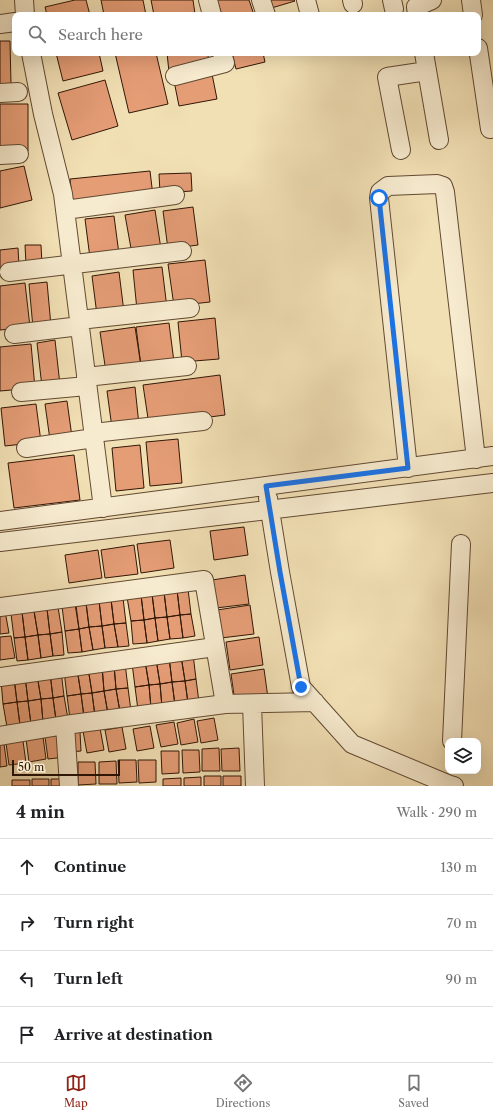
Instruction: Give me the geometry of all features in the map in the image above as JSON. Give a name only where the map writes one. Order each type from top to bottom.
[{"type":"street","points":[[24,0],[25,12]]},
{"type":"street","points":[[208,0],[211,12]]},
{"type":"street","points":[[261,0],[265,12]]},
{"type":"street","points":[[306,0],[309,12]]},
{"type":"street","points":[[417,12],[416,7],[432,0]]},
{"type":"street","points":[[471,0],[473,12]]},
{"type":"street","points":[[0,24],[12,22]]},
{"type":"street","points":[[32,56],[43,114],[63,194],[102,508]]},
{"type":"street","points":[[175,76],[225,63],[223,56]]},
{"type":"street","points":[[424,56],[439,140]]},
{"type":"street","points":[[479,56],[490,129]]},
{"type":"street","points":[[401,150],[387,77],[427,71]]},
{"type":"street","points":[[0,155],[19,154]]},
{"type":"street","points":[[0,521],[485,458],[445,192],[443,186],[437,184],[388,186],[380,192],[379,198],[408,468]]},
{"type":"street","points":[[65,210],[175,194]]},
{"type":"street","points":[[9,272],[182,251]]},
{"type":"street","points":[[14,334],[79,323],[190,308]]},
{"type":"street","points":[[21,392],[187,366]]},
{"type":"street","points":[[26,448],[94,436],[203,421]]},
{"type":"street","points":[[0,542],[493,482]]},
{"type":"street","points":[[266,486],[301,687],[352,744],[452,781]]},
{"type":"street","points":[[452,738],[461,544]]},
{"type":"street","points":[[0,607],[204,580],[225,704]]},
{"type":"street","points":[[0,677],[215,647]]},
{"type":"street","points":[[0,736],[65,725],[225,704],[315,702]]},
{"type":"street","points":[[252,704],[255,786]]},
{"type":"street","points":[[65,725],[69,786]]},
{"type":"building","points":[[75,0],[86,0],[89,12],[46,12],[45,7]]},
{"type":"building","points":[[101,0],[143,0],[145,12],[103,12]]},
{"type":"building","points":[[151,0],[193,0],[195,12],[153,12]]},
{"type":"building","points":[[217,0],[249,0],[253,12],[221,12]]},
{"type":"building","points":[[265,0],[294,0],[295,1],[268,9]]},
{"type":"building","points":[[0,41],[10,41],[11,84],[0,85]]},
{"type":"building","points":[[57,56],[100,56],[103,71],[63,81]]},
{"type":"building","points":[[116,56],[157,56],[168,104],[129,113]]},
{"type":"building","points":[[167,56],[208,56],[210,62],[169,72]]},
{"type":"building","points":[[233,56],[264,56],[265,62],[236,69]]},
{"type":"building","points":[[212,74],[217,99],[179,106],[174,81]]},
{"type":"building","points":[[105,80],[118,126],[72,140],[58,93]]},
{"type":"building","points":[[0,104],[28,104],[28,151],[0,151]]},
{"type":"building","points":[[24,166],[32,200],[0,208],[0,171]]},
{"type":"building","points":[[150,171],[153,196],[73,205],[70,179]]},
{"type":"building","points":[[191,173],[192,191],[160,193],[159,174]]},
{"type":"building","points":[[193,207],[198,245],[168,249],[163,211]]},
{"type":"building","points":[[155,210],[161,249],[132,254],[125,215]]},
{"type":"building","points":[[114,216],[119,254],[90,258],[85,219]]},
{"type":"building","points":[[25,245],[41,245],[42,264],[26,264]]},
{"type":"building","points":[[18,248],[19,266],[0,268],[0,250]]},
{"type":"building","points":[[205,260],[210,302],[174,306],[168,264]]},
{"type":"building","points":[[162,267],[167,308],[137,310],[133,270]]},
{"type":"building","points":[[119,272],[124,312],[97,315],[92,276]]},
{"type":"building","points":[[47,282],[51,326],[33,328],[29,284]]},
{"type":"building","points":[[25,283],[30,327],[0,330],[0,286]]},
{"type":"building","points":[[215,318],[219,359],[182,362],[178,322]]},
{"type":"building","points":[[169,323],[174,362],[141,366],[136,327]]},
{"type":"building","points":[[135,327],[141,366],[106,372],[100,332]]},
{"type":"building","points":[[55,340],[60,385],[42,387],[37,343]]},
{"type":"building","points":[[31,344],[35,388],[0,391],[0,347]]},
{"type":"building","points":[[220,375],[225,415],[149,425],[143,385]]},
{"type":"building","points":[[135,387],[139,425],[112,428],[107,391]]},
{"type":"building","points":[[67,401],[72,437],[50,440],[45,404]]},
{"type":"building","points":[[36,404],[41,442],[5,446],[1,408]]},
{"type":"building","points":[[178,439],[182,483],[150,486],[146,442]]},
{"type":"building","points":[[140,445],[144,488],[116,491],[112,448]]},
{"type":"building","points":[[74,455],[80,500],[14,508],[8,463]]},
{"type":"building","points":[[244,527],[248,555],[214,560],[210,531]]},
{"type":"building","points":[[170,540],[174,568],[141,573],[137,544]]},
{"type":"building","points":[[134,545],[138,574],[105,578],[101,550]]},
{"type":"building","points":[[98,550],[102,578],[69,583],[65,555]]},
{"type":"building","points":[[245,575],[249,604],[216,608],[212,580]]},
{"type":"building","points":[[188,589],[191,614],[180,615],[177,590]]},
{"type":"building","points":[[177,590],[180,615],[167,617],[164,592]]},
{"type":"building","points":[[164,592],[167,617],[155,618],[152,594]]},
{"type":"building","points":[[152,594],[155,618],[144,620],[141,595]]},
{"type":"building","points":[[141,595],[144,620],[131,621],[127,597]]},
{"type":"building","points":[[123,598],[126,623],[114,624],[111,600]]},
{"type":"building","points":[[111,599],[114,624],[102,626],[99,601]]},
{"type":"building","points":[[99,601],[102,626],[89,627],[86,603]]},
{"type":"building","points":[[86,603],[89,627],[79,629],[75,604]]},
{"type":"building","points":[[76,605],[79,629],[65,631],[62,606]]},
{"type":"building","points":[[250,605],[254,634],[221,638],[217,610]]},
{"type":"building","points":[[58,607],[62,632],[50,634],[47,609]]},
{"type":"building","points":[[47,609],[50,634],[38,635],[34,611]]},
{"type":"building","points":[[5,611],[9,633],[0,634],[0,612]]},
{"type":"building","points":[[34,611],[38,635],[25,637],[22,612]]},
{"type":"building","points":[[22,612],[25,637],[14,638],[11,614]]},
{"type":"building","points":[[191,614],[195,636],[183,638],[180,615]]},
{"type":"building","points":[[180,615],[183,638],[170,639],[167,617]]},
{"type":"building","points":[[167,617],[170,639],[158,641],[155,618]]},
{"type":"building","points":[[155,618],[158,641],[147,643],[144,620]]},
{"type":"building","points":[[144,620],[147,643],[133,644],[131,621]]},
{"type":"building","points":[[126,623],[129,646],[118,647],[114,624]]},
{"type":"building","points":[[114,624],[118,647],[105,648],[102,626]]},
{"type":"building","points":[[102,626],[105,648],[93,650],[89,627]]},
{"type":"building","points":[[89,627],[93,650],[82,652],[79,629]]},
{"type":"building","points":[[79,629],[82,652],[68,653],[65,631]]},
{"type":"building","points":[[62,632],[64,655],[53,656],[50,634]]},
{"type":"building","points":[[50,634],[53,656],[41,658],[38,635]]},
{"type":"building","points":[[38,635],[41,658],[28,660],[25,637]]},
{"type":"building","points":[[11,636],[15,658],[0,660],[0,637]]},
{"type":"building","points":[[25,637],[28,660],[17,661],[14,638]]},
{"type":"building","points":[[259,637],[263,665],[230,670],[226,642]]},
{"type":"building","points":[[193,654],[196,679],[185,681],[181,656]]},
{"type":"building","points":[[181,656],[185,681],[172,682],[169,657]]},
{"type":"building","points":[[169,657],[172,682],[160,684],[156,659]]},
{"type":"building","points":[[156,659],[160,684],[149,685],[145,661]]},
{"type":"building","points":[[145,661],[149,685],[135,687],[132,663]]},
{"type":"building","points":[[125,663],[128,688],[116,689],[114,665]]},
{"type":"building","points":[[114,665],[116,689],[104,691],[102,666]]},
{"type":"building","points":[[102,666],[104,691],[92,693],[88,668]]},
{"type":"building","points":[[88,668],[92,693],[81,694],[77,669]]},
{"type":"building","points":[[77,669],[81,694],[67,696],[64,671]]},
{"type":"building","points":[[264,669],[268,698],[235,702],[231,674]]},
{"type":"building","points":[[61,671],[64,696],[53,698],[50,673]]},
{"type":"building","points":[[50,673],[53,698],[41,699],[37,675]]},
{"type":"building","points":[[37,675],[41,699],[28,701],[25,676]]},
{"type":"building","points":[[25,676],[28,701],[17,702],[14,678]]},
{"type":"building","points":[[14,678],[17,702],[3,704],[1,680]]},
{"type":"building","points":[[196,679],[199,702],[188,703],[185,681]]},
{"type":"building","points":[[185,681],[188,703],[175,705],[172,682]]},
{"type":"building","points":[[172,682],[175,705],[162,707],[160,684]]},
{"type":"building","points":[[160,684],[162,707],[151,708],[149,685]]},
{"type":"building","points":[[149,685],[151,708],[138,710],[135,687]]},
{"type":"building","points":[[128,688],[131,711],[120,712],[116,689]]},
{"type":"building","points":[[116,689],[120,712],[108,714],[104,691]]},
{"type":"building","points":[[104,691],[108,714],[95,716],[92,693]]},
{"type":"building","points":[[92,693],[95,716],[84,717],[81,694]]},
{"type":"building","points":[[81,694],[84,717],[70,719],[67,696]]},
{"type":"building","points":[[64,696],[68,719],[56,720],[53,698]]},
{"type":"building","points":[[53,698],[56,720],[43,722],[41,699]]},
{"type":"building","points":[[41,699],[43,722],[31,724],[28,701]]},
{"type":"building","points":[[28,701],[31,724],[20,725],[17,702]]},
{"type":"building","points":[[17,702],[20,725],[7,727],[3,704]]},
{"type":"building","points":[[214,718],[218,740],[201,743],[197,721]]},
{"type":"building","points":[[194,719],[198,742],[181,745],[177,723]]},
{"type":"building","points":[[174,722],[178,744],[161,747],[156,725]]},
{"type":"building","points":[[150,726],[154,748],[137,751],[133,729]]},
{"type":"building","points":[[122,727],[126,749],[109,752],[105,730]]},
{"type":"building","points":[[100,728],[104,750],[87,753],[83,731]]},
{"type":"building","points":[[80,732],[81,751],[69,752],[68,733]]},
{"type":"building","points":[[62,735],[65,757],[48,759],[45,737]]},
{"type":"building","points":[[43,737],[46,759],[29,762],[26,739]]},
{"type":"building","points":[[23,741],[26,763],[9,765],[6,743]]},
{"type":"building","points":[[0,744],[4,744],[7,766],[0,767]]},
{"type":"building","points":[[219,748],[220,771],[202,771],[202,749]]},
{"type":"building","points":[[239,748],[240,771],[222,771],[221,749]]},
{"type":"building","points":[[182,750],[199,750],[200,772],[183,773]]},
{"type":"building","points":[[161,751],[179,751],[179,773],[162,774]]},
{"type":"building","points":[[118,760],[136,760],[137,782],[119,783]]},
{"type":"building","points":[[138,760],[156,760],[156,782],[139,783]]},
{"type":"building","points":[[116,761],[117,784],[99,784],[99,762]]},
{"type":"building","points":[[78,762],[95,762],[96,784],[78,785]]},
{"type":"building","points":[[204,776],[221,776],[221,786],[204,786]]},
{"type":"building","points":[[223,776],[241,776],[241,786],[223,786]]},
{"type":"building","points":[[201,777],[201,786],[184,786],[184,778]]},
{"type":"building","points":[[181,778],[181,786],[163,786],[163,779]]},
{"type":"building","points":[[32,779],[49,779],[49,786],[32,786]]},
{"type":"building","points":[[51,779],[68,779],[68,786],[51,786]]},
{"type":"building","points":[[12,780],[30,780],[30,786],[12,786]]},
{"type":"route","points":[[301,687],[266,486],[408,468],[379,198]]}]
